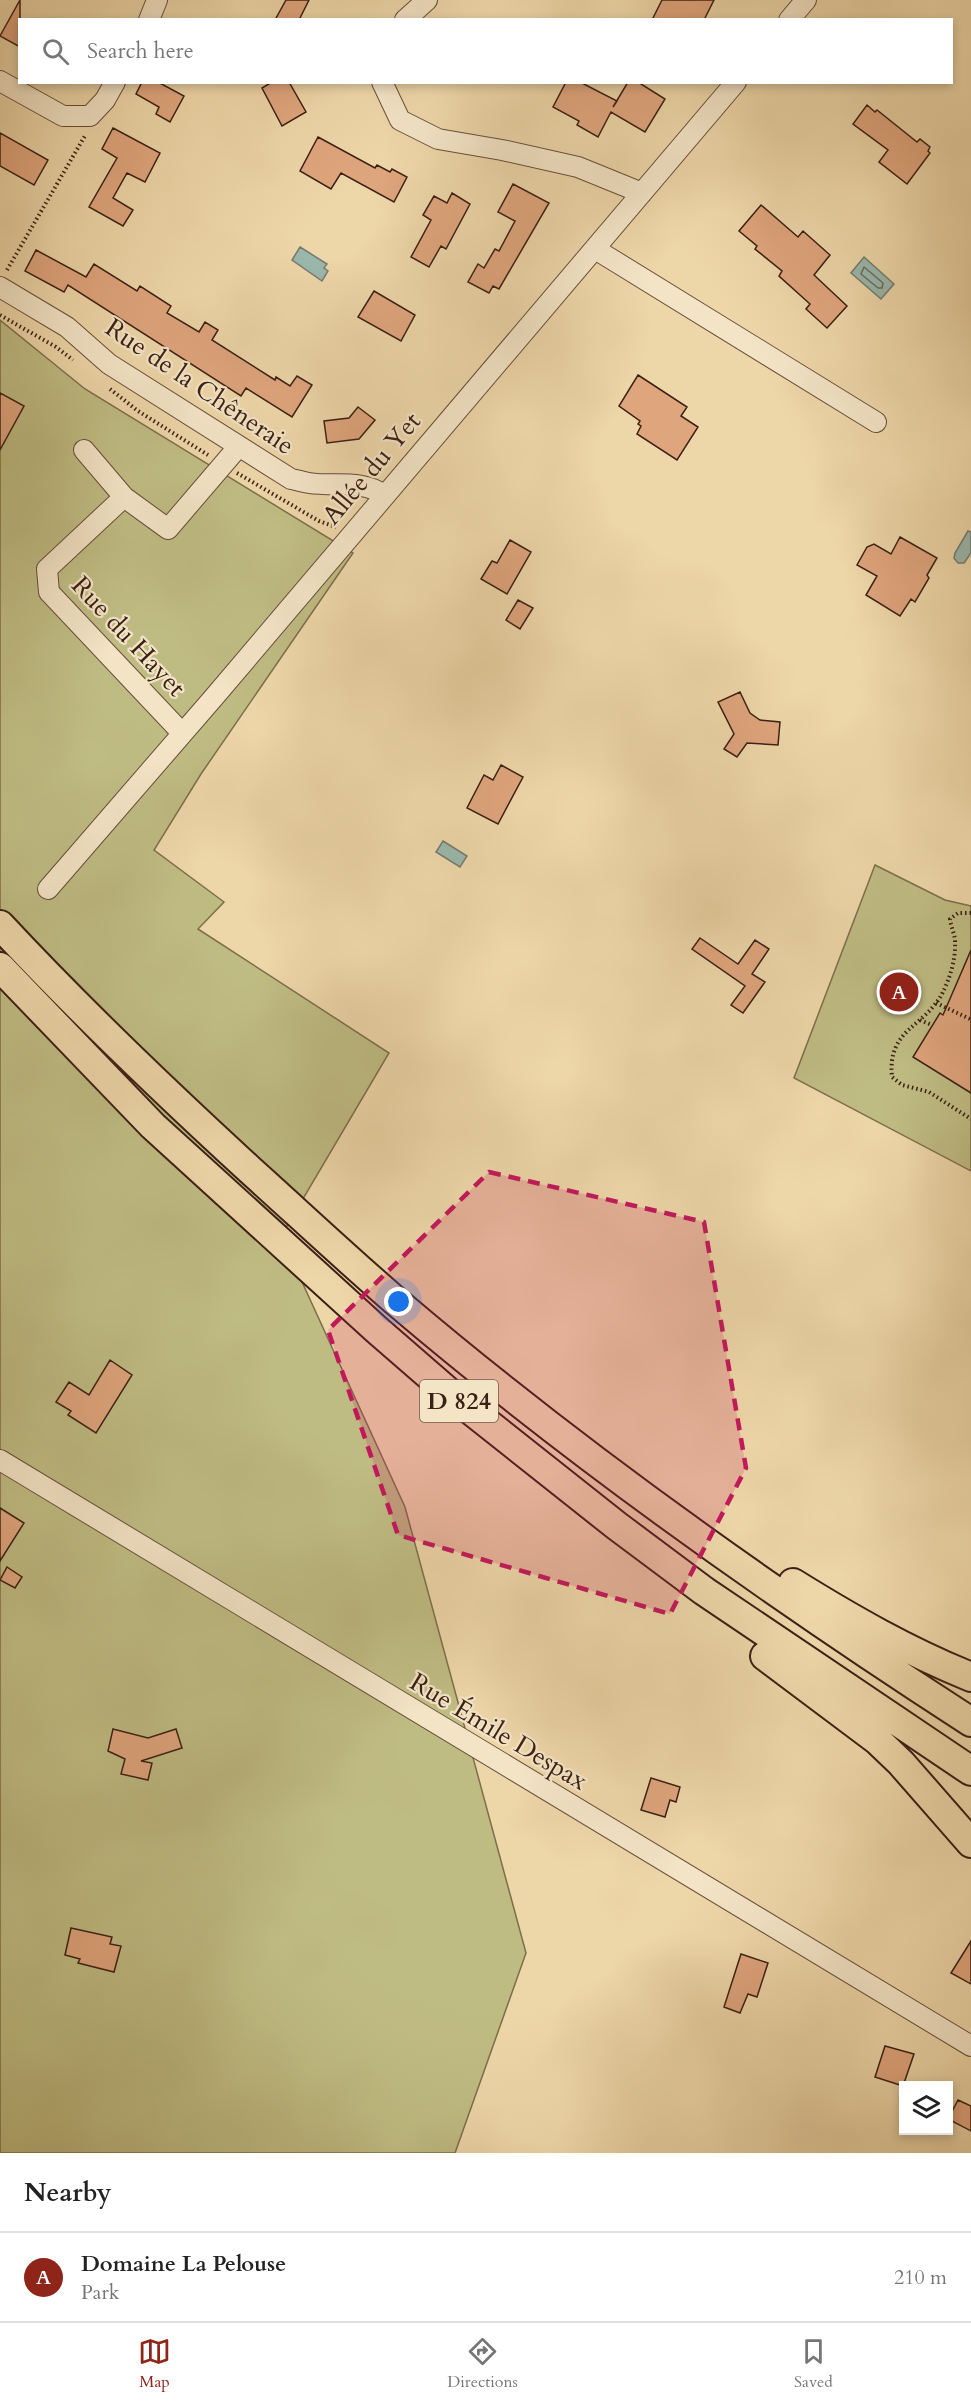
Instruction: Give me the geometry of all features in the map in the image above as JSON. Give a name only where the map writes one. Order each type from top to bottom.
[{"type":"highway","name":"D 824","points":[[0,925],[42,971],[179,1105],[400,1305],[505,1390],[633,1488],[804,1613],[971,1722]]},
{"type":"highway","name":"D 824","points":[[0,967],[170,1141],[377,1330],[453,1396],[713,1597],[971,1771]]},
{"type":"highway","points":[[531,1458],[630,1555],[877,1740],[901,1763],[971,1843]]},
{"type":"highway","points":[[633,1488],[721,1539],[868,1630],[971,1677]]},
{"type":"street","points":[[150,18],[157,0]]},
{"type":"street","points":[[407,18],[427,0]]},
{"type":"street","points":[[791,18],[806,0]]},
{"type":"street","points":[[0,81],[63,116],[90,116],[105,100],[114,84]]},
{"type":"street","points":[[383,84],[400,120],[438,139],[578,167],[642,193]]},
{"type":"street","name":"Allée du Yet","points":[[48,889],[734,84]]},
{"type":"street","points":[[595,249],[876,422]]},
{"type":"street","name":"Rue de la Chêneraie","points":[[1,283],[68,327],[109,364],[291,479],[310,483],[343,483],[373,488],[384,495]]},
{"type":"street","points":[[84,450],[124,497],[168,529],[239,446]]},
{"type":"street","name":"Rue du Hayet","points":[[124,497],[47,569],[49,592],[182,733]]},
{"type":"street","name":"Rue Émile Despax","points":[[0,1460],[971,2046]]},
{"type":"path","points":[[1,283],[86,135],[90,116]]},
{"type":"path","points":[[971,913],[958,913],[950,919],[951,932],[955,940],[954,959],[943,992],[929,1013],[910,1027],[896,1046],[891,1064],[892,1077],[902,1085],[929,1092],[971,1119]]},
{"type":"path","points":[[936,1003],[970,1019]]},
{"type":"path","points":[[919,1020],[932,1025]]},
{"type":"highlighted area","points":[[489,1172],[704,1222],[746,1468],[670,1614],[398,1535],[328,1330]]},
{"type":"shaded area","points":[[0,320],[85,389],[353,553],[201,774],[154,850],[224,902],[198,929],[389,1053],[281,1236],[405,1507],[526,1953],[455,2153],[0,2153]]},
{"type":"shaded area","points":[[875,865],[945,900],[971,906],[971,1171],[794,1078]]},
{"type":"water","points":[[300,247],[327,264],[324,268],[328,271],[322,281],[292,260]]},
{"type":"water","points":[[864,257],[894,284],[881,299],[851,273]]},
{"type":"water","points":[[968,531],[971,532],[971,553],[964,563],[958,563],[954,558],[955,553]]},
{"type":"water","points":[[443,841],[467,856],[460,867],[436,852]]},
{"type":"building","points":[[20,0],[18,46],[0,36]]},
{"type":"building","points":[[286,0],[309,0],[300,18],[276,18]]},
{"type":"building","points":[[662,0],[714,0],[705,18],[653,18]]},
{"type":"building","points":[[141,84],[162,84],[184,96],[170,122],[156,114],[159,107],[136,94]]},
{"type":"building","points":[[269,84],[290,84],[306,112],[282,126],[262,88]]},
{"type":"building","points":[[565,84],[584,84],[617,101],[627,84],[641,84],[665,99],[645,132],[611,112],[598,137],[577,125],[579,121],[553,107]]},
{"type":"building","points":[[867,105],[875,112],[877,110],[917,142],[920,139],[930,147],[928,151],[930,153],[907,184],[879,162],[888,150],[853,124]]},
{"type":"building","points":[[113,128],[160,153],[145,182],[127,173],[113,198],[133,210],[123,226],[89,207],[117,158],[102,149]]},
{"type":"building","points":[[0,133],[48,160],[34,185],[0,166]]},
{"type":"building","points":[[318,137],[375,168],[377,165],[390,172],[392,169],[407,177],[394,202],[341,173],[331,189],[300,171]]},
{"type":"building","points":[[513,184],[549,203],[499,289],[493,286],[489,293],[468,282],[478,264],[484,268],[495,249],[499,251],[515,221],[498,212]]},
{"type":"building","points":[[452,193],[470,204],[446,249],[441,246],[429,267],[411,257],[431,220],[423,215],[434,196],[447,203]]},
{"type":"building","points":[[761,205],[798,237],[803,231],[830,255],[814,275],[847,306],[827,328],[806,309],[810,304],[779,276],[782,271],[755,249],[757,246],[739,231]]},
{"type":"building","points":[[36,250],[86,277],[94,264],[137,291],[140,286],[171,306],[167,313],[199,332],[205,322],[218,330],[212,340],[275,380],[276,377],[290,386],[297,376],[312,385],[292,417],[246,388],[241,396],[68,285],[64,292],[25,271]]},
{"type":"building","points":[[374,291],[415,315],[401,341],[358,317]]},
{"type":"building","points":[[638,375],[687,407],[681,416],[698,427],[677,460],[637,434],[641,426],[638,424],[640,421],[619,406]]},
{"type":"building","points":[[0,393],[24,406],[0,450]]},
{"type":"building","points":[[358,407],[375,420],[359,439],[327,443],[324,421],[349,418]]},
{"type":"building","points":[[900,537],[937,558],[915,602],[911,599],[900,616],[866,595],[877,576],[857,565],[867,547],[874,544],[891,554]]},
{"type":"building","points":[[510,540],[531,552],[507,594],[481,579],[492,561],[497,563]]},
{"type":"building","points":[[518,600],[533,608],[520,629],[506,620]]},
{"type":"building","points":[[740,692],[750,713],[760,720],[780,722],[778,745],[747,743],[737,757],[724,749],[734,734],[718,702]]},
{"type":"building","points":[[501,765],[523,777],[498,824],[467,808],[484,775],[493,780]]},
{"type":"building","points":[[700,938],[738,964],[755,940],[769,949],[752,974],[765,982],[743,1013],[731,1005],[745,986],[692,949]]},
{"type":"building","points":[[971,950],[971,1093],[913,1057],[940,1013],[943,1015]]},
{"type":"building","points":[[110,1360],[132,1375],[96,1433],[68,1415],[71,1411],[56,1402],[69,1382],[89,1395]]},
{"type":"building","points":[[0,1508],[24,1523],[0,1561]]},
{"type":"building","points":[[7,1567],[22,1577],[15,1588],[0,1580]]},
{"type":"building","points":[[113,1729],[148,1738],[176,1729],[182,1748],[141,1761],[152,1763],[148,1780],[121,1774],[125,1759],[108,1751]]},
{"type":"building","points":[[651,1778],[680,1787],[676,1802],[670,1800],[665,1817],[641,1810]]},
{"type":"building","points":[[71,1928],[112,1937],[110,1944],[121,1946],[114,1972],[78,1963],[80,1959],[65,1955]]},
{"type":"building","points":[[971,1941],[971,1984],[951,1973]]},
{"type":"building","points":[[741,1954],[768,1963],[757,1997],[748,1994],[740,2013],[724,2007]]},
{"type":"building","points":[[885,2046],[914,2054],[905,2081],[899,2081],[899,2085],[875,2077]]},
{"type":"building","points":[[958,2100],[971,2106],[971,2131],[953,2122],[953,2110]]},
{"type":"place","name":"Domaine La Pelouse","points":[[899,992]]}]
